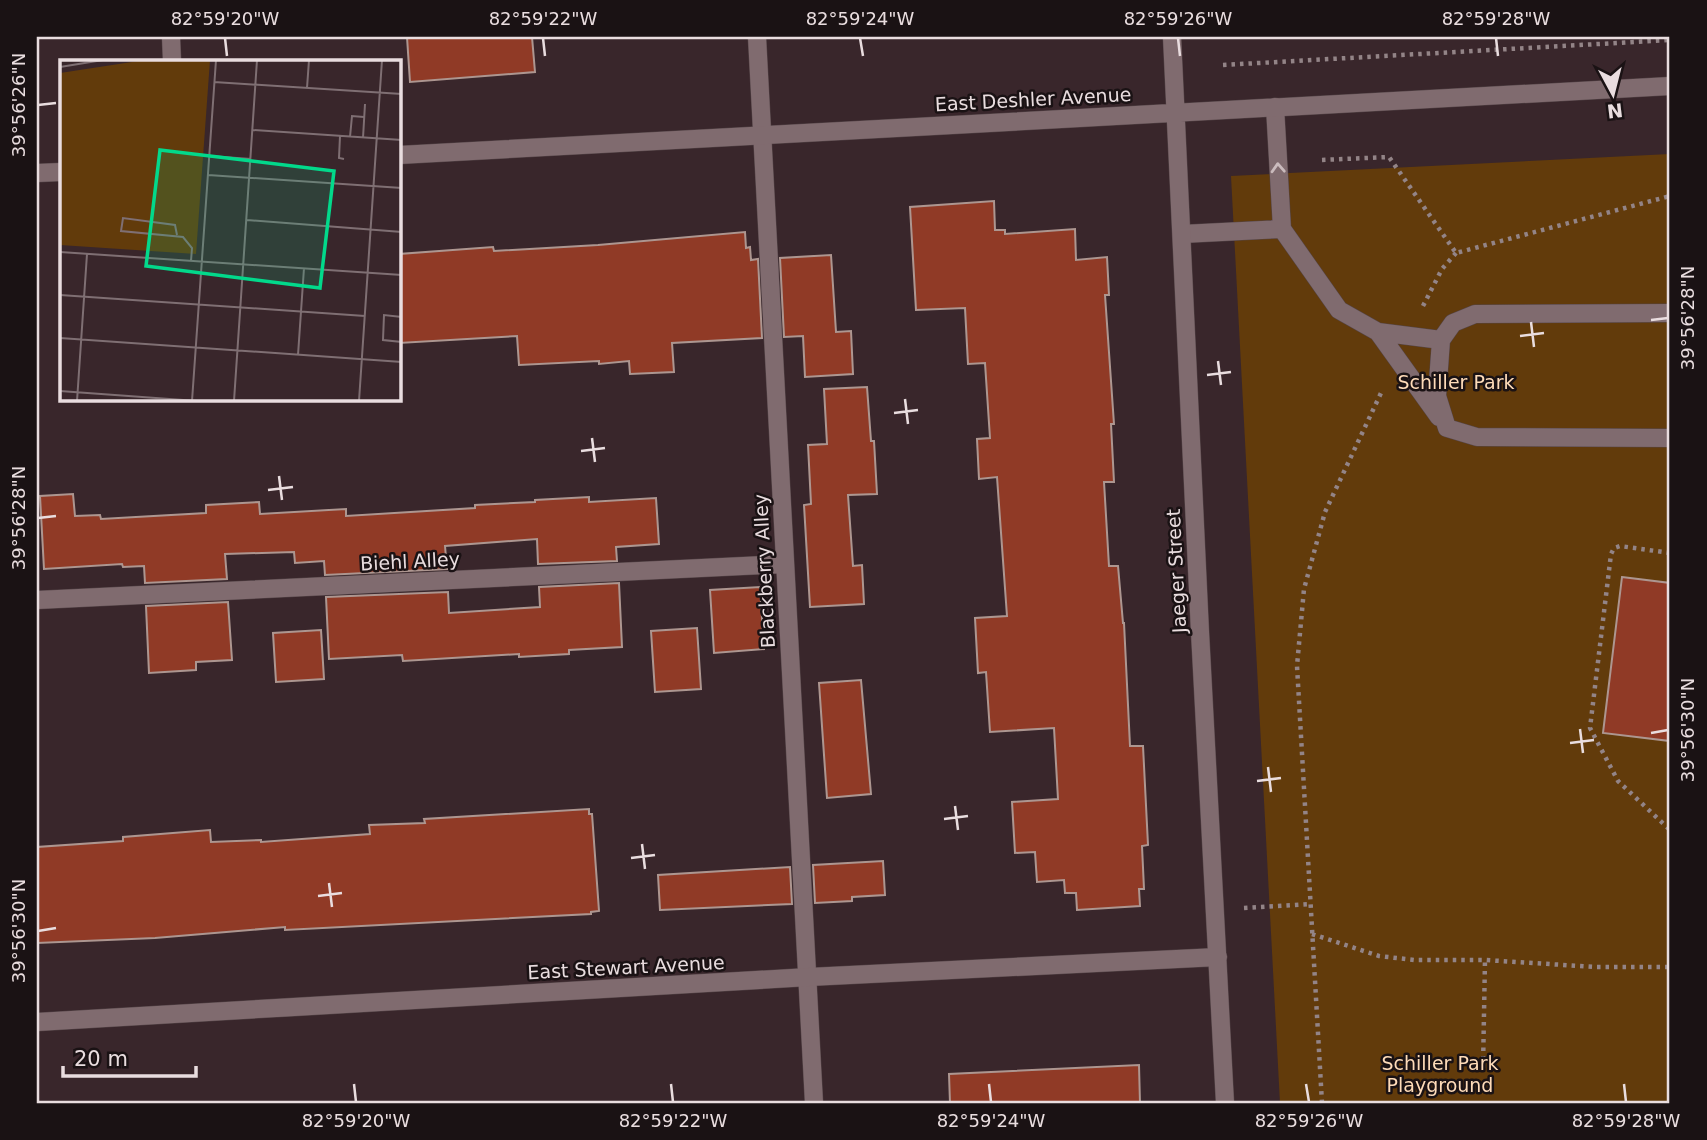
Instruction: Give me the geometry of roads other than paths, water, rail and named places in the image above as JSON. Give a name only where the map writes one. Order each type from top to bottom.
[{"type":"street","points":[[171,37],[172,60]]},
{"type":"street","name":"Blackberry Alley","points":[[757,37],[814,1103]]},
{"type":"street","name":"Jaeger Street","points":[[1172,37],[1225,1103]]},
{"type":"street","name":"East Deshler Avenue","points":[[401,155],[1670,86]]},
{"type":"street","points":[[1275,107],[1282,229],[1339,310],[1378,332],[1441,340]]},
{"type":"street","points":[[37,173],[60,172]]},
{"type":"street","points":[[1182,234],[1282,229]]},
{"type":"street","points":[[1447,428],[1437,396],[1441,340],[1453,323],[1475,314],[1670,313]]},
{"type":"street","points":[[1378,332],[1447,428],[1477,437],[1670,438]]},
{"type":"street","name":"Biehl Alley","points":[[37,600],[785,564]]},
{"type":"street","name":"East Stewart Avenue","points":[[37,1022],[809,977],[1218,957]]},
{"type":"park label","name":"Schiller Park","points":[[1456,382]]},
{"type":"park label","name":"Schiller Park Playground","points":[[1440,1074]]}]
